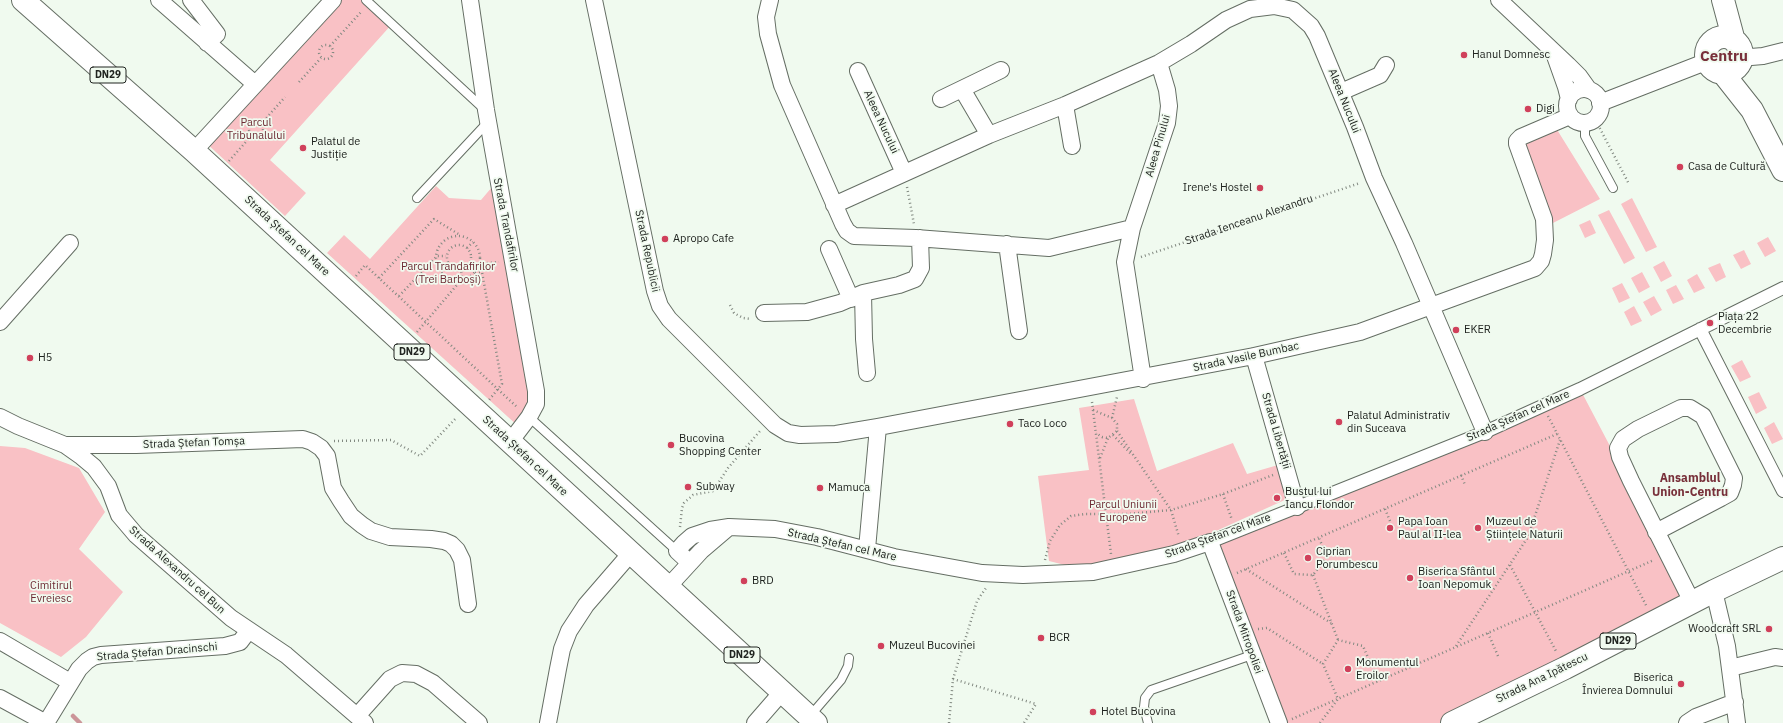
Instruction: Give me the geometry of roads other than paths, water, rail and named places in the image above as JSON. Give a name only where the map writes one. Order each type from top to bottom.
[{"type":"main road","name":"Strada Ștefan cel Mare","points":[[23,0],[194,151],[668,588]]},
{"type":"main road","points":[[1714,0],[1727,56],[1752,110],[1783,170]]},
{"type":"main road","points":[[1723,0],[1727,56]]},
{"type":"main road","name":"Strada Ana Ipătescu","points":[[1452,723],[1565,668],[1714,591],[1783,558]]},
{"type":"main road","name":"DN29","points":[[668,588],[812,720]]},
{"type":"street","points":[[159,0],[255,84]]},
{"type":"street","points":[[190,0],[217,34],[208,43]]},
{"type":"street","points":[[194,151],[333,0]]},
{"type":"street","name":"Strada Trandafirilor","points":[[470,0],[487,116],[536,391],[536,404],[529,417],[510,442]]},
{"type":"street","name":"Strada Republicii","points":[[594,0],[655,291],[660,306],[669,319],[769,420],[788,433],[800,435],[836,434],[878,427]]},
{"type":"street","points":[[770,0],[766,17],[768,34],[782,85],[834,206],[847,231],[854,236],[918,238],[1049,248],[1132,228],[1125,262],[1143,378]]},
{"type":"street","points":[[1499,0],[1553,53],[1579,76],[1589,90],[1598,97],[1600,102],[1599,114],[1590,121],[1574,120],[1570,116],[1567,104],[1569,99],[1577,91],[1589,90]]},
{"type":"street","name":"Aleea Nucului","points":[[834,206],[989,135],[1065,105],[1159,63],[1191,44],[1226,20],[1250,9],[1268,3],[1293,10],[1311,26],[1318,36],[1374,178],[1404,243],[1430,308],[1485,432]]},
{"type":"street","points":[[1600,102],[1727,56],[1763,56],[1783,50]]},
{"type":"street","points":[[1553,53],[1569,99]]},
{"type":"street","name":"Aleea Pinului","points":[[1132,228],[1167,123],[1169,106],[1167,90],[1159,63]]},
{"type":"street","points":[[1341,92],[1380,75],[1386,65]]},
{"type":"street","points":[[941,99],[1001,70]]},
{"type":"street","name":"Aleea Nucului","points":[[858,71],[904,173]]},
{"type":"street","points":[[962,89],[989,135]]},
{"type":"street","points":[[1065,105],[1072,146]]},
{"type":"street","name":"Strada Vasile Bumbac","points":[[878,427],[1120,383],[1254,356],[1360,332],[1416,311],[1430,308],[1535,268],[1541,261],[1545,240],[1544,219],[1517,141],[1521,137],[1570,116]]},
{"type":"street","points":[[764,313],[807,312],[915,279],[921,268],[918,238]]},
{"type":"street","points":[[0,322],[70,243]]},
{"type":"street","points":[[1007,244],[1018,331]]},
{"type":"street","points":[[829,249],[857,296],[864,339],[867,373]]},
{"type":"street","name":"Strada Ștefan cel Mare","points":[[677,551],[692,536],[710,530],[729,527],[775,529],[817,537],[894,557],[982,573],[1041,574],[1093,572],[1113,568],[1183,551],[1210,542],[1485,432],[1700,330],[1783,288]]},
{"type":"street","points":[[1700,330],[1783,491]]},
{"type":"street","name":"Strada Libertății","points":[[1254,356],[1298,507]]},
{"type":"street","points":[[1656,532],[1730,493],[1733,485],[1734,478],[1703,416],[1690,408],[1681,408],[1638,429],[1623,439],[1618,448],[1620,457],[1656,532],[1692,602]]},
{"type":"street","name":"Strada Alexandru cel Bun","points":[[0,417],[18,426],[65,444],[94,467],[108,486],[119,515],[136,535],[231,618],[286,655],[361,719]]},
{"type":"street","points":[[0,429],[18,426]]},
{"type":"street","points":[[867,549],[878,427]]},
{"type":"street","name":"Strada Ștefan Tomșa","points":[[65,444],[136,445],[303,439],[317,445],[327,456],[333,488],[351,516],[362,526],[371,531],[390,537],[431,539],[444,541],[451,544],[457,550],[462,560],[468,604]]},
{"type":"street","points":[[668,588],[713,539],[729,527]]},
{"type":"street","name":"Strada Mitropoliei","points":[[1210,542],[1252,655],[1285,722]]},
{"type":"street","points":[[677,551],[690,563]]},
{"type":"street","points":[[548,723],[561,656],[570,631],[586,605],[631,553]]},
{"type":"street","points":[[1714,591],[1730,668],[1737,723]]},
{"type":"street","name":"Strada Ștefan Dracinschi","points":[[46,723],[78,669],[93,657],[101,655],[225,646],[240,642],[249,630]]},
{"type":"street","points":[[0,641],[70,682]]},
{"type":"street","points":[[1730,668],[1775,657],[1783,658]]},
{"type":"street","points":[[361,719],[390,679],[402,673],[416,674],[433,683],[479,723]]},
{"type":"street","points":[[754,723],[782,692]]},
{"type":"street","points":[[0,698],[46,723]]},
{"type":"street","points":[[1687,723],[1696,717],[1735,702]]},
{"type":"lane","points":[[367,1],[487,116],[417,198]]},
{"type":"lane","points":[[1590,121],[1585,136],[1613,188]]},
{"type":"lane","points":[[529,417],[677,551]]},
{"type":"lane","points":[[1148,723],[1144,707],[1145,698],[1151,690],[1252,655]]},
{"type":"lane","points":[[812,720],[840,680],[848,666],[850,658]]},
{"type":"waterway","points":[[73,716],[80,723]]},
{"type":"place","name":"Hanul Domnesc","points":[[1464,55]]},
{"type":"place","name":"Digi","points":[[1528,109]]},
{"type":"place","name":"Palatul de Justiție","points":[[303,148]]},
{"type":"place","name":"Casa de Cultură","points":[[1680,167]]},
{"type":"place","name":"Irene's Hostel","points":[[1260,188]]},
{"type":"place","name":"Apropo Cafe","points":[[665,239]]},
{"type":"place","name":"Piața 22 Decembrie","points":[[1710,323]]},
{"type":"place","name":"EKER","points":[[1456,330]]},
{"type":"place","name":"H5","points":[[30,358]]},
{"type":"place","name":"Palatul Administrativ din Suceava","points":[[1339,422]]},
{"type":"place","name":"Taco Loco","points":[[1010,424]]},
{"type":"place","name":"Bucovina Shopping Center","points":[[671,445]]},
{"type":"place","name":"Subway","points":[[688,487]]},
{"type":"place","name":"Mamuca","points":[[820,488]]},
{"type":"place","name":"Bustul lui Iancu Flondor","points":[[1277,498]]},
{"type":"place","name":"Papa Ioan Paul al II-lea","points":[[1390,528]]},
{"type":"place","name":"Muzeul de Științele Naturii","points":[[1478,528]]},
{"type":"place","name":"Ciprian Porumbescu","points":[[1308,558]]},
{"type":"place","name":"Biserica Sfântul Ioan Nepomuk","points":[[1410,578]]},
{"type":"place","name":"BRD","points":[[744,581]]},
{"type":"place","name":"Woodcraft SRL","points":[[1769,629]]},
{"type":"place","name":"BCR","points":[[1041,638]]},
{"type":"place","name":"Muzeul Bucovinei","points":[[881,646]]},
{"type":"place","name":"Monumentul Eroilor","points":[[1348,669]]},
{"type":"place","name":"Biserica Învierea Domnului","points":[[1681,684]]},
{"type":"place","name":"Hotel Bucovina","points":[[1093,712]]},
{"type":"district","name":"Centru","points":[[1724,57]]},
{"type":"district","name":"Ansamblul Union-Centru","points":[[1690,486]]},
{"type":"park label","name":"Parcul Tribunalului","points":[[256,129]]},
{"type":"park label","name":"Parcul Trandafirilor (Trei Barboși)","points":[[448,273]]},
{"type":"park label","name":"Parcul Uniunii Europene","points":[[1123,511]]},
{"type":"park label","name":"Cimitirul Evreiesc","points":[[51,592]]}]
